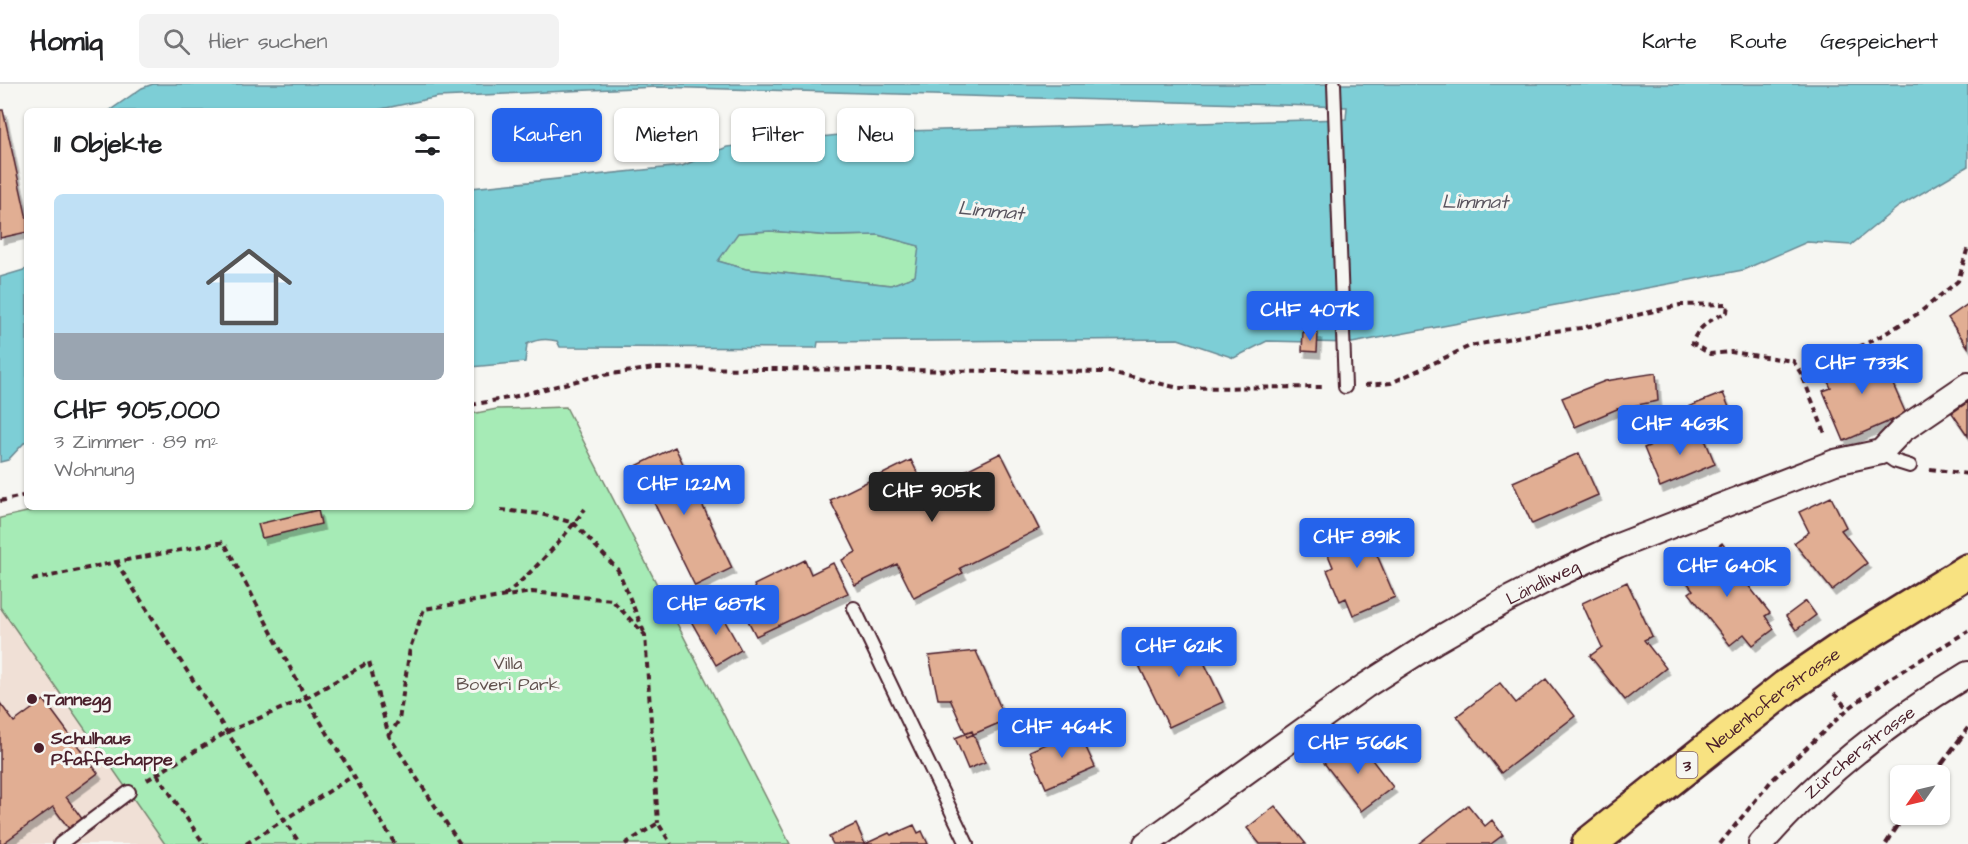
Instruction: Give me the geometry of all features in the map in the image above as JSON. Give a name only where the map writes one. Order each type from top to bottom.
[{"type":"main road","name":"Neuenhoferstrasse","points":[[1589,844],[1786,687],[1840,650],[1968,572]]},
{"type":"street","points":[[1881,452],[1902,430],[1968,385]]},
{"type":"street","name":"Ländliweg","points":[[1146,844],[1365,686],[1437,640],[1505,601],[1618,546],[1835,462],[1881,452]]},
{"type":"street","name":"Zürcherstrasse","points":[[1761,844],[1832,774],[1881,732],[1924,700],[1968,674]]},
{"type":"lane","points":[[1334,84],[1345,387]]},
{"type":"lane","points":[[1881,452],[1894,461],[1910,466]]},
{"type":"lane","points":[[854,608],[967,844]]},
{"type":"lane","points":[[60,844],[129,792]]},
{"type":"path","points":[[1802,375],[1883,335],[1919,313],[1958,281],[1968,247]]},
{"type":"path","points":[[474,404],[596,376],[656,368],[1110,372],[1179,388],[1345,387],[1391,383],[1470,346],[1538,333],[1581,328],[1680,305],[1728,304],[1727,312],[1707,322],[1692,343],[1710,354],[1731,352],[1793,361],[1802,375],[1828,440]]},
{"type":"path","points":[[1910,466],[1968,474]]},
{"type":"path","points":[[0,501],[24,496]]},
{"type":"path","points":[[504,596],[532,573],[585,508]]},
{"type":"path","points":[[501,510],[541,514],[574,523],[618,570],[645,635],[658,823],[671,844]]},
{"type":"path","points":[[32,580],[224,542],[306,698],[395,844]]},
{"type":"path","points":[[116,562],[300,844]]},
{"type":"path","points":[[389,736],[399,720],[410,648],[424,609],[532,592],[612,600],[645,635]]},
{"type":"path","points":[[1720,844],[1772,780],[1848,709],[1887,680],[1968,631]]},
{"type":"path","points":[[129,792],[226,732],[306,698],[369,662],[389,736],[460,844]]},
{"type":"path","points":[[157,774],[204,844]]},
{"type":"path","points":[[246,844],[353,776]]},
{"type":"path","points":[[625,844],[658,823]]},
{"type":"shaded area","name":"Tannegg","points":[[0,607],[129,792],[165,844],[0,844]]},
{"type":"green space","points":[[770,231],[832,236],[878,235],[920,246],[916,276],[891,285],[746,269],[717,261],[737,233]]},
{"type":"green space","name":"Villa Boveri Park","points":[[566,407],[790,844],[165,844],[0,607],[0,518],[36,510],[474,510],[474,413],[497,409]]},
{"type":"water","name":"Limmat","points":[[153,84],[1968,84],[1968,166],[1898,207],[1851,245],[1807,242],[1743,270],[1352,343],[1267,341],[1234,358],[1178,339],[818,342],[817,348],[560,347],[557,341],[545,339],[527,344],[525,362],[474,367],[474,188],[682,166],[691,162],[719,162],[719,150],[731,147],[731,162],[825,162],[825,136],[837,135],[837,162],[914,162],[914,131],[1346,119],[1347,107],[657,87],[438,97],[386,108],[113,108],[142,88]],"holes":[[[770,231],[832,236],[878,235],[919,246],[915,276],[891,285],[746,269],[718,261],[738,233]]]},
{"type":"water","points":[[24,270],[24,443],[8,460],[0,462],[0,277]]},
{"type":"building","points":[[0,110],[3,110],[24,205],[24,233],[0,238]]},
{"type":"building","points":[[1968,304],[1968,347],[1948,318]]},
{"type":"building","points":[[1303,332],[1318,333],[1317,352],[1302,351]]},
{"type":"building","points":[[1877,348],[1906,414],[1844,441],[1823,391],[1831,388],[1823,371]]},
{"type":"building","points":[[1656,373],[1658,401],[1617,409],[1575,427],[1562,398],[1605,381]]},
{"type":"building","points":[[1723,393],[1731,412],[1664,439],[1655,420]]},
{"type":"building","points":[[1968,402],[1968,436],[1952,413]]},
{"type":"building","points":[[1699,425],[1715,464],[1660,487],[1644,448]]},
{"type":"building","points":[[675,447],[732,568],[695,586],[636,466]]},
{"type":"building","points":[[1001,453],[1039,529],[960,568],[963,573],[914,598],[897,564],[855,585],[842,560],[856,552],[830,500],[911,460],[926,490]]},
{"type":"building","points":[[1579,453],[1598,495],[1532,524],[1513,482]]},
{"type":"building","points":[[1831,497],[1846,527],[1841,530],[1867,563],[1832,590],[1794,543],[1809,532],[1799,512]]},
{"type":"building","points":[[318,510],[321,524],[262,538],[258,524]]},
{"type":"building","points":[[1362,520],[1395,597],[1353,615],[1346,598],[1340,601],[1327,570],[1333,567],[1321,538]]},
{"type":"building","points":[[1722,543],[1734,559],[1730,562],[1770,613],[1765,616],[1774,629],[1753,645],[1744,634],[1730,645],[1689,593],[1693,590],[1681,574]]},
{"type":"building","points":[[805,560],[811,574],[833,563],[848,593],[756,636],[741,607],[760,598],[754,585]]},
{"type":"building","points":[[1627,582],[1652,636],[1644,640],[1666,668],[1625,700],[1590,656],[1602,647],[1582,603]]},
{"type":"building","points":[[1806,601],[1816,615],[1796,630],[1786,616]]},
{"type":"building","points":[[717,607],[741,650],[716,665],[691,621]]},
{"type":"building","points":[[1188,629],[1223,702],[1169,727],[1134,655]]},
{"type":"building","points":[[976,651],[1006,720],[967,737],[950,699],[938,699],[929,656]]},
{"type":"building","points":[[1546,679],[1575,716],[1501,773],[1457,716],[1500,683],[1516,703]]},
{"type":"building","name":"Schulhaus Pfaffechappe","points":[[44,700],[98,773],[66,797],[83,820],[70,830],[53,807],[0,844],[0,703],[14,722]]},
{"type":"building","points":[[1078,730],[1095,767],[1046,788],[1030,751]]},
{"type":"building","points":[[972,731],[985,762],[968,769],[955,738]]},
{"type":"building","points":[[1356,739],[1393,787],[1361,811],[1324,763]]},
{"type":"building","points":[[1468,805],[1485,826],[1492,820],[1503,835],[1491,844],[1418,844]]},
{"type":"building","points":[[1275,806],[1306,844],[1260,844],[1247,828]]},
{"type":"building","points":[[856,824],[865,844],[833,844],[829,837]]},
{"type":"building","points":[[914,825],[918,833],[922,831],[928,844],[865,844]]},
{"type":"railway","points":[[1941,765],[1968,728]]},
{"type":"railway","points":[[1886,844],[1898,825]]},
{"type":"place","name":"Tannegg","points":[[32,699]]},
{"type":"place","name":"Schulhaus Pfaffechappe","points":[[39,748]]}]
